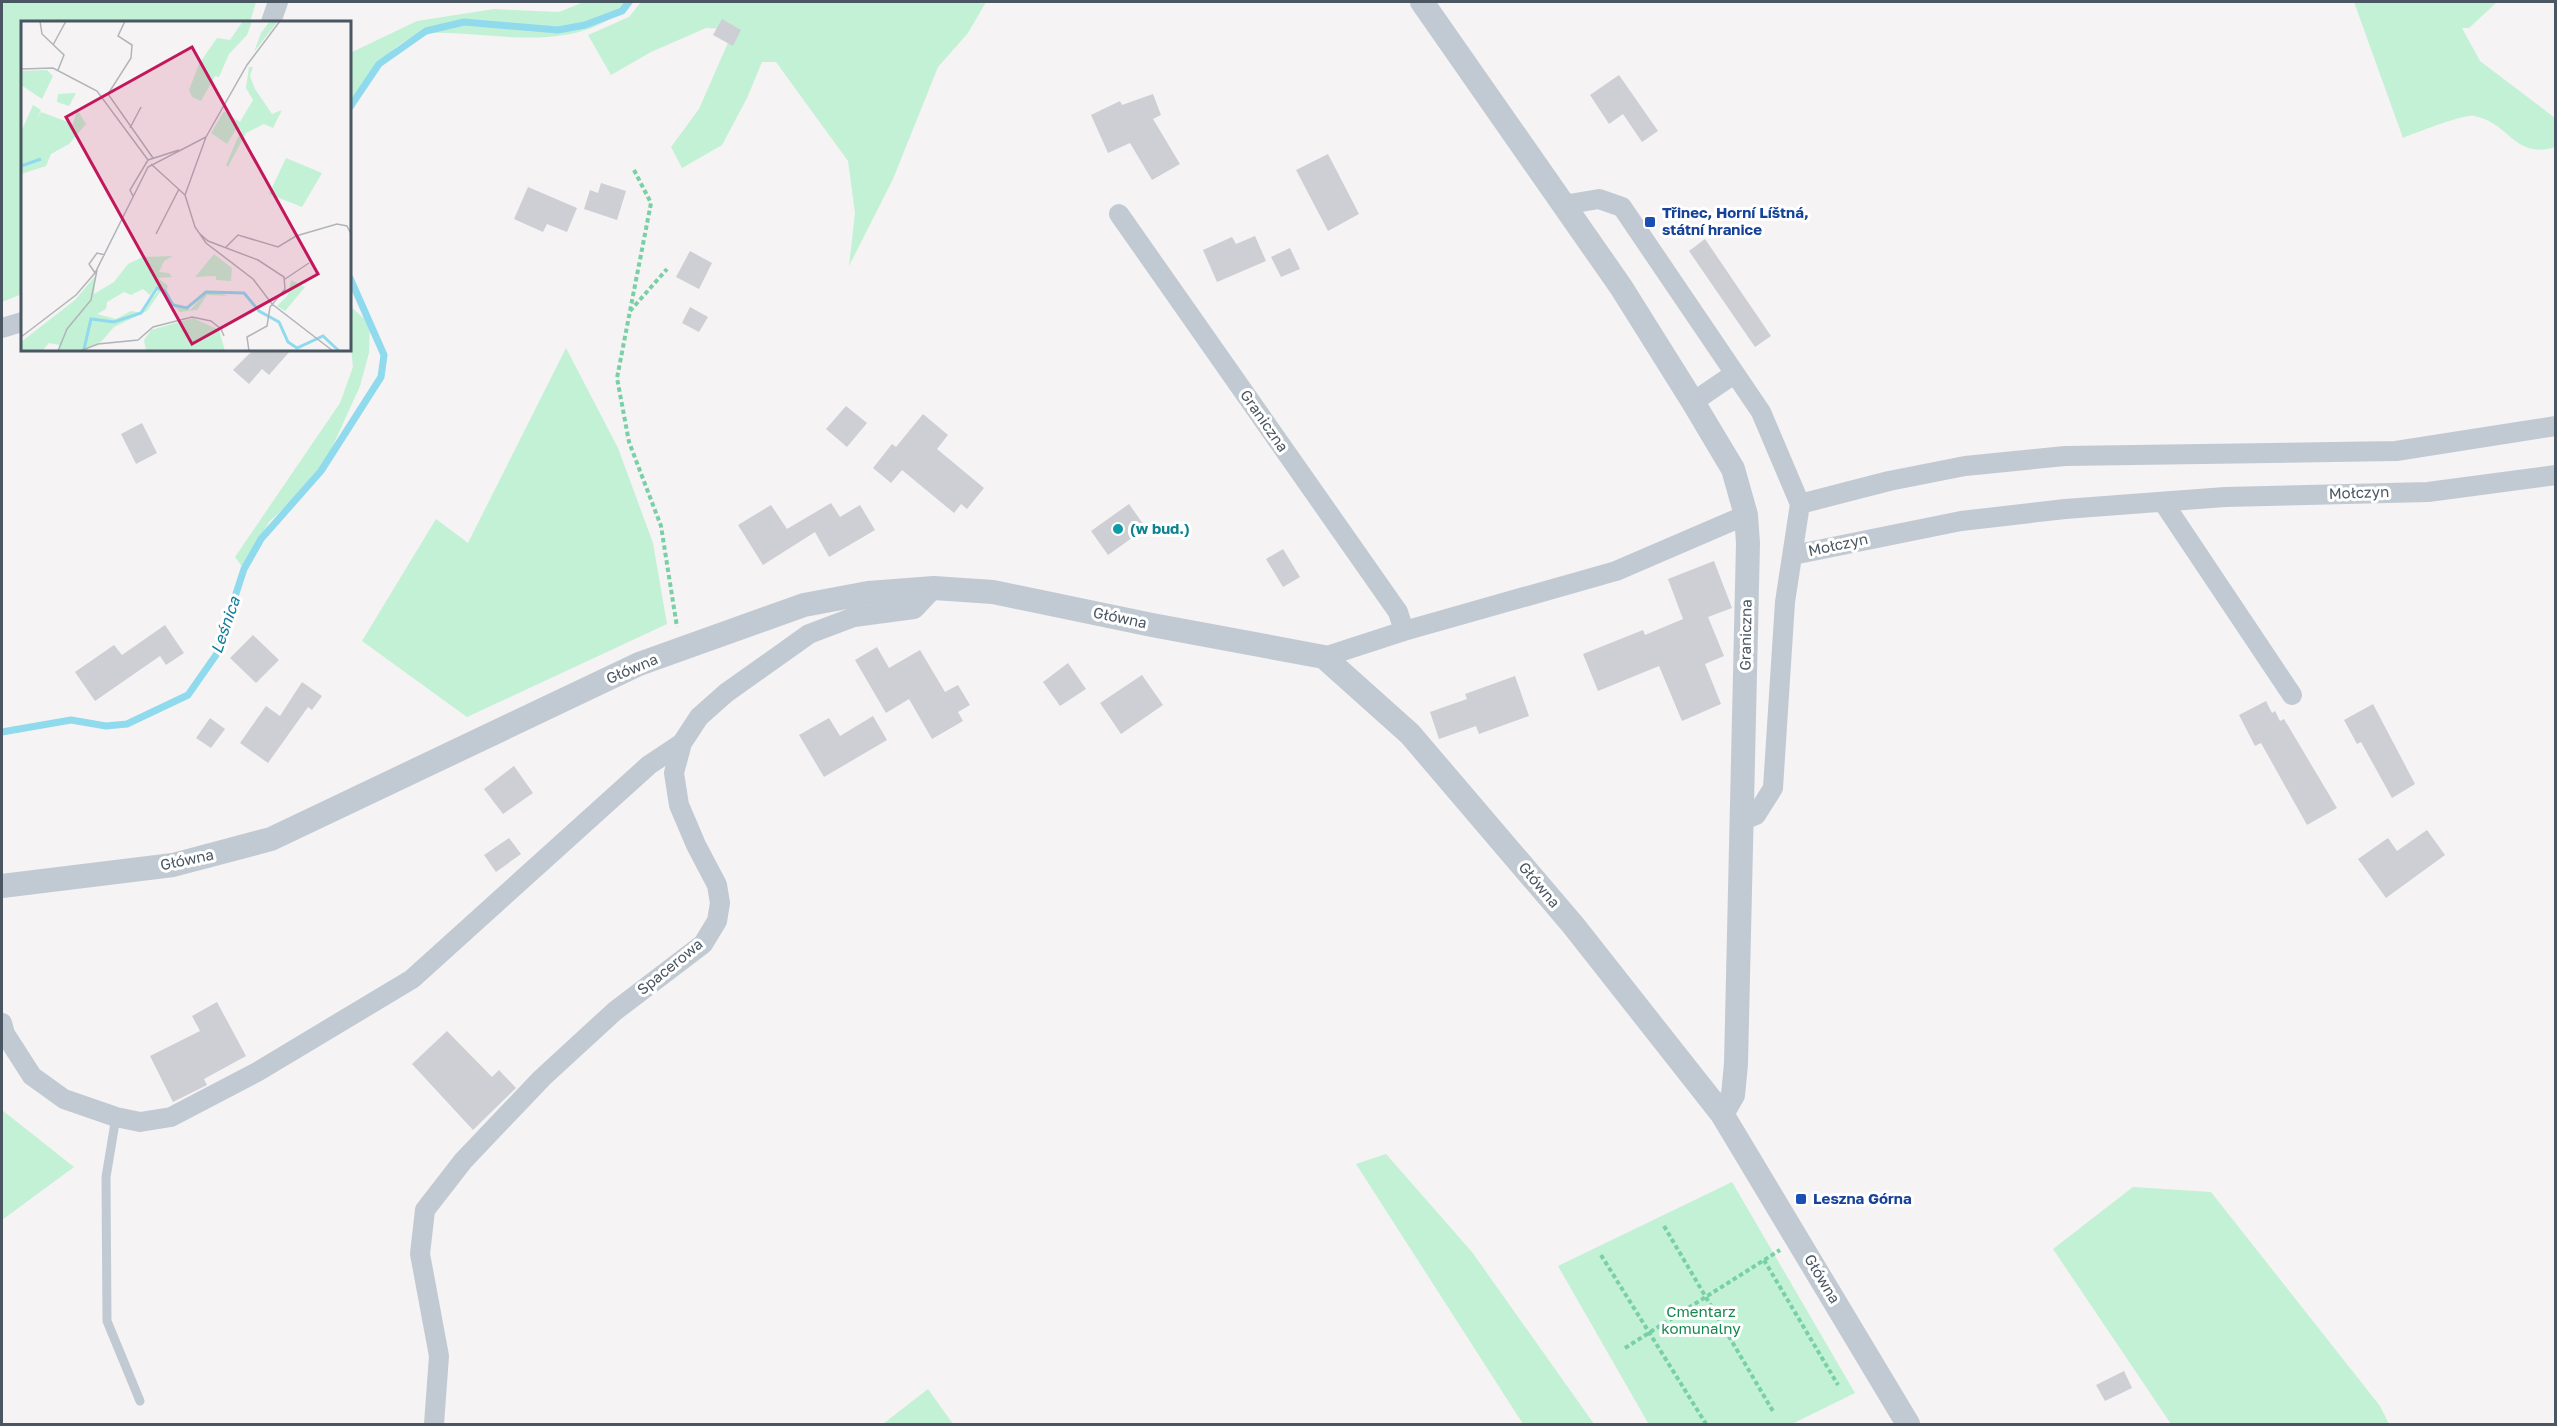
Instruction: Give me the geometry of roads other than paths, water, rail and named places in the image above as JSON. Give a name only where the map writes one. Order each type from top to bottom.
[{"type":"street","points":[[271,21],[278,2]]},
{"type":"street","name":"Graniczna","points":[[1422,2],[1621,286],[1733,469],[1746,515],[1748,543],[1736,1064],[1733,1095],[1722,1114]]},
{"type":"street","points":[[1563,205],[1599,199],[1622,207],[1761,412],[1800,504],[1792,555]]},
{"type":"street","name":"Graniczna","points":[[1119,214],[1398,612],[1404,631]]},
{"type":"street","points":[[2,328],[21,322]]},
{"type":"street","points":[[1693,402],[1734,374]]},
{"type":"street","points":[[1800,504],[1965,466],[2065,456],[2396,451],[2556,426]]},
{"type":"street","name":"Mołczyn","points":[[1741,820],[1756,815],[1773,788],[1785,602],[1792,555],[1961,521],[2065,509],[2225,497],[2428,492],[2556,475]]},
{"type":"street","points":[[2163,502],[2292,695]]},
{"type":"street","points":[[1324,657],[1404,631],[1616,571],[1746,515]]},
{"type":"street","name":"Główna","points":[[2,886],[173,865],[271,839],[639,664],[804,605],[868,593],[934,588],[993,592],[1324,657],[1410,734],[1573,925],[1722,1114],[1799,1239],[1908,1425]]},
{"type":"street","name":"Spacerowa","points":[[434,1425],[439,1356],[420,1254],[425,1210],[463,1161],[542,1078],[615,1011],[703,944],[717,921],[720,903],[717,885],[679,805],[674,773],[682,743],[699,717],[726,693],[809,634],[855,618],[914,609],[934,588]]},
{"type":"street","points":[[2,1023],[4,1034],[32,1076],[64,1099],[116,1117],[140,1122],[171,1117],[257,1072],[412,980],[649,765],[682,743]]},
{"type":"lane","points":[[116,1117],[106,1177],[107,1321],[140,1401]]},
{"type":"waterway","points":[[351,106],[379,64],[426,31],[464,22],[558,30],[585,25],[622,11],[629,2]]},
{"type":"waterway","name":"Leśnica","points":[[2,732],[71,720],[106,726],[127,724],[188,695],[216,655],[244,569],[261,539],[321,471],[381,377],[384,355],[351,280]]},
{"type":"place","name":"Třinec, Horní Líštná, státní hranice","points":[[1650,222]]},
{"type":"place","name":"(w bud.)","points":[[1118,529]]},
{"type":"place","name":"Leszna Górna","points":[[1801,1199]]},
{"type":"park label","name":"Cmentarz komunalny","points":[[1701,1320]]}]
